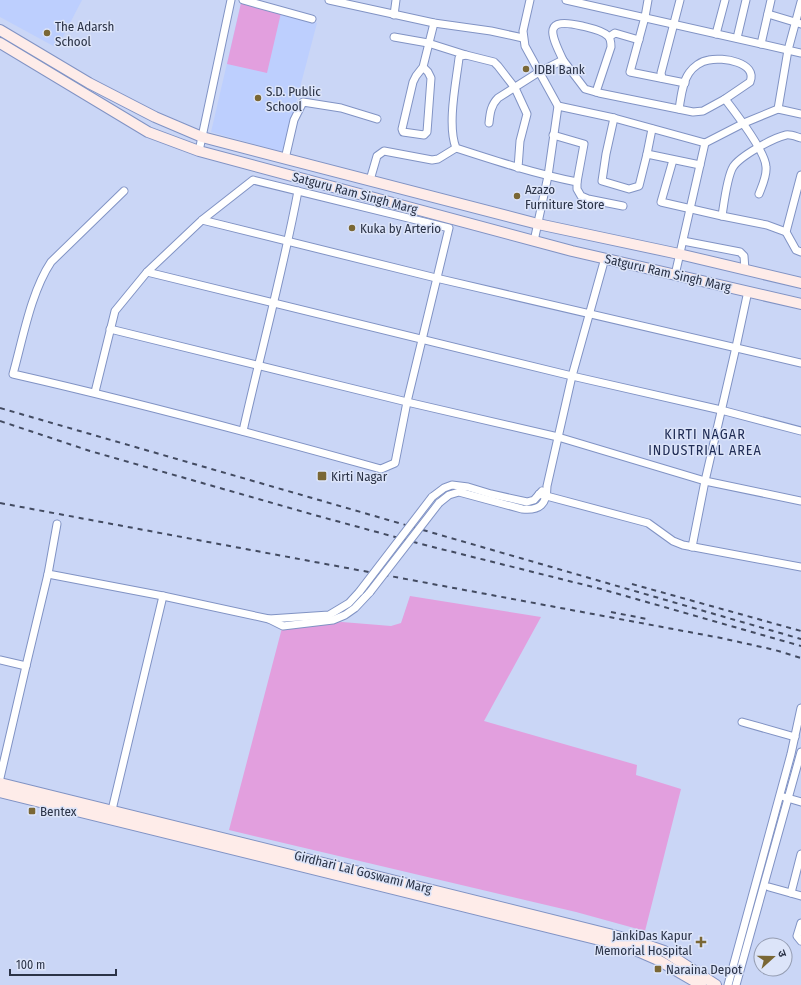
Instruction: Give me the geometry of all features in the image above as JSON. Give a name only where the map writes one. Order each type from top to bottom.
[{"type":"main road","name":"Satguru Ram Singh Marg","points":[[0,30],[89,83],[155,117],[202,137],[538,224],[679,254],[801,283]]},
{"type":"main road","name":"Satguru Ram Singh Marg","points":[[0,43],[148,132],[199,151],[450,223],[534,241],[801,304]]},
{"type":"main road","name":"Girdhari Lal Goswami Marg","points":[[0,783],[111,815],[628,947],[658,960],[701,985]]},
{"type":"main road","name":"Girdhari Lal Goswami Marg","points":[[0,792],[111,815],[629,938],[664,951],[716,985]]},
{"type":"street","points":[[199,151],[231,0]]},
{"type":"street","points":[[244,0],[312,19]]},
{"type":"street","points":[[329,0],[434,23],[491,31],[523,38]]},
{"type":"street","points":[[394,15],[396,0]]},
{"type":"street","points":[[530,0],[523,31],[523,38],[528,53],[558,106],[548,176],[534,241]]},
{"type":"street","points":[[566,0],[592,3],[674,24],[801,53]]},
{"type":"street","points":[[648,0],[645,17],[630,72],[685,83]]},
{"type":"street","points":[[662,78],[661,74],[680,0]]},
{"type":"street","points":[[716,34],[725,0]]},
{"type":"street","points":[[737,38],[746,0]]},
{"type":"street","points":[[761,44],[771,0]]},
{"type":"street","points":[[778,109],[788,50],[798,23],[801,2]]},
{"type":"street","points":[[768,14],[798,23]]},
{"type":"street","points":[[423,67],[431,78],[427,132],[424,135],[404,132],[402,129],[413,82],[423,67],[434,23]]},
{"type":"street","points":[[609,36],[582,26],[564,23],[556,24],[553,31],[556,45],[563,60],[585,89],[693,112],[703,111],[725,100],[750,82],[751,76],[746,67],[739,63],[722,59],[708,60],[700,63],[688,74],[679,109]]},
{"type":"street","points":[[609,36],[615,33],[639,40]]},
{"type":"street","points":[[596,92],[611,47],[609,36]]},
{"type":"street","points":[[394,37],[428,43],[466,55],[491,60],[496,63],[515,88],[527,114],[520,141],[518,168]]},
{"type":"street","points":[[466,55],[459,58],[454,99],[452,132],[453,142],[456,148],[518,168],[577,182]]},
{"type":"street","points":[[489,123],[491,109],[494,102],[498,98],[539,72],[563,60]]},
{"type":"street","points":[[725,100],[744,123],[766,161],[767,169],[759,194]]},
{"type":"street","points":[[285,159],[294,120],[303,102],[341,108],[377,119]]},
{"type":"street","points":[[558,106],[614,118],[705,143],[744,123],[778,109],[801,114]]},
{"type":"street","points":[[614,118],[602,181],[629,189],[639,186],[652,129]]},
{"type":"street","points":[[722,216],[733,168],[741,159],[758,147],[787,134],[801,138]]},
{"type":"street","points":[[553,135],[584,144],[577,182],[577,189],[581,196],[588,199],[623,206]]},
{"type":"street","points":[[674,274],[705,143]]},
{"type":"street","points":[[370,180],[375,160],[379,153],[384,151],[432,160],[438,159],[456,148]]},
{"type":"street","points":[[647,154],[700,165]]},
{"type":"street","points":[[673,160],[661,202],[767,225],[786,232],[796,250],[801,252]]},
{"type":"street","points":[[786,232],[801,175]]},
{"type":"street","points":[[95,392],[115,311],[147,272],[202,220],[253,180],[450,223],[407,402],[395,463],[381,469],[95,392],[12,374],[37,287],[43,273],[51,262],[124,191]]},
{"type":"street","points":[[243,431],[257,365],[288,242],[298,191]]},
{"type":"street","points":[[202,220],[436,278],[801,362]]},
{"type":"street","points":[[683,241],[740,252],[744,256],[746,270]]},
{"type":"street","points":[[48,574],[163,596],[269,619],[330,615],[349,603],[360,591],[432,497],[444,488],[452,485],[468,487],[490,494],[528,502],[543,495],[547,486],[572,376],[605,258]]},
{"type":"street","points":[[147,272],[572,376],[721,410],[801,431]]},
{"type":"street","points":[[692,547],[748,291]]},
{"type":"street","points":[[110,329],[407,402],[558,437],[705,482],[801,501]]},
{"type":"street","points":[[269,619],[282,626],[333,620],[345,615],[355,608],[370,592],[439,503],[449,495],[459,492],[529,510],[540,506],[545,502],[543,495]]},
{"type":"street","points":[[543,495],[648,523],[673,541],[692,547],[801,567]]},
{"type":"street","points":[[0,778],[48,574],[57,524]]},
{"type":"street","points":[[111,815],[163,596]]},
{"type":"street","points":[[0,660],[26,666]]},
{"type":"street","points":[[728,985],[780,796],[801,708]]},
{"type":"street","points":[[742,722],[795,737]]},
{"type":"street","points":[[736,985],[801,752]]},
{"type":"street","points":[[780,796],[801,802]]},
{"type":"street","points":[[791,893],[801,854]]},
{"type":"street","points":[[769,887],[801,896]]},
{"type":"street","points":[[801,923],[797,936],[801,941]]},
{"type":"shaded area","name":"The Adarsh School","points":[[0,0],[82,0],[57,48],[0,17]]},
{"type":"shaded area","name":"S.D. Public School","points":[[241,3],[317,23],[283,152],[211,132]]},
{"type":"shaded area","points":[[241,3],[281,13],[267,73],[227,64]]},
{"type":"shaded area","points":[[410,596],[541,617],[484,721],[637,765],[636,775],[681,789],[645,931],[576,912],[229,830],[282,628],[342,622],[391,626],[401,623]]},
{"type":"railway","points":[[0,408],[801,639]]},
{"type":"railway","points":[[0,421],[90,451],[318,516],[421,544],[601,589],[801,646]]},
{"type":"railway","points":[[0,503],[721,638],[775,650],[801,658]]},
{"type":"railway","points":[[632,584],[801,631]]},
{"type":"railway","points":[[611,612],[647,619]]},
{"type":"place","name":"The Adarsh School","points":[[47,33]]},
{"type":"place","name":"IDBI Bank","points":[[526,69]]},
{"type":"place","name":"S.D. Public School","points":[[258,98]]},
{"type":"place","name":"Azazo Furniture Store","points":[[517,196]]},
{"type":"place","name":"Kuka by Arterio","points":[[352,228]]},
{"type":"place","name":"Kirti Nagar","points":[[322,476]]},
{"type":"place","name":"Bentex","points":[[32,811]]},
{"type":"place","name":"JankiDas Kapur Memorial Hospital","points":[[701,942]]},
{"type":"place","name":"Naraina Depot","points":[[658,969]]},
{"type":"district","name":"KIRTI NAGAR INDUSTRIAL AREA","points":[[705,442]]}]
